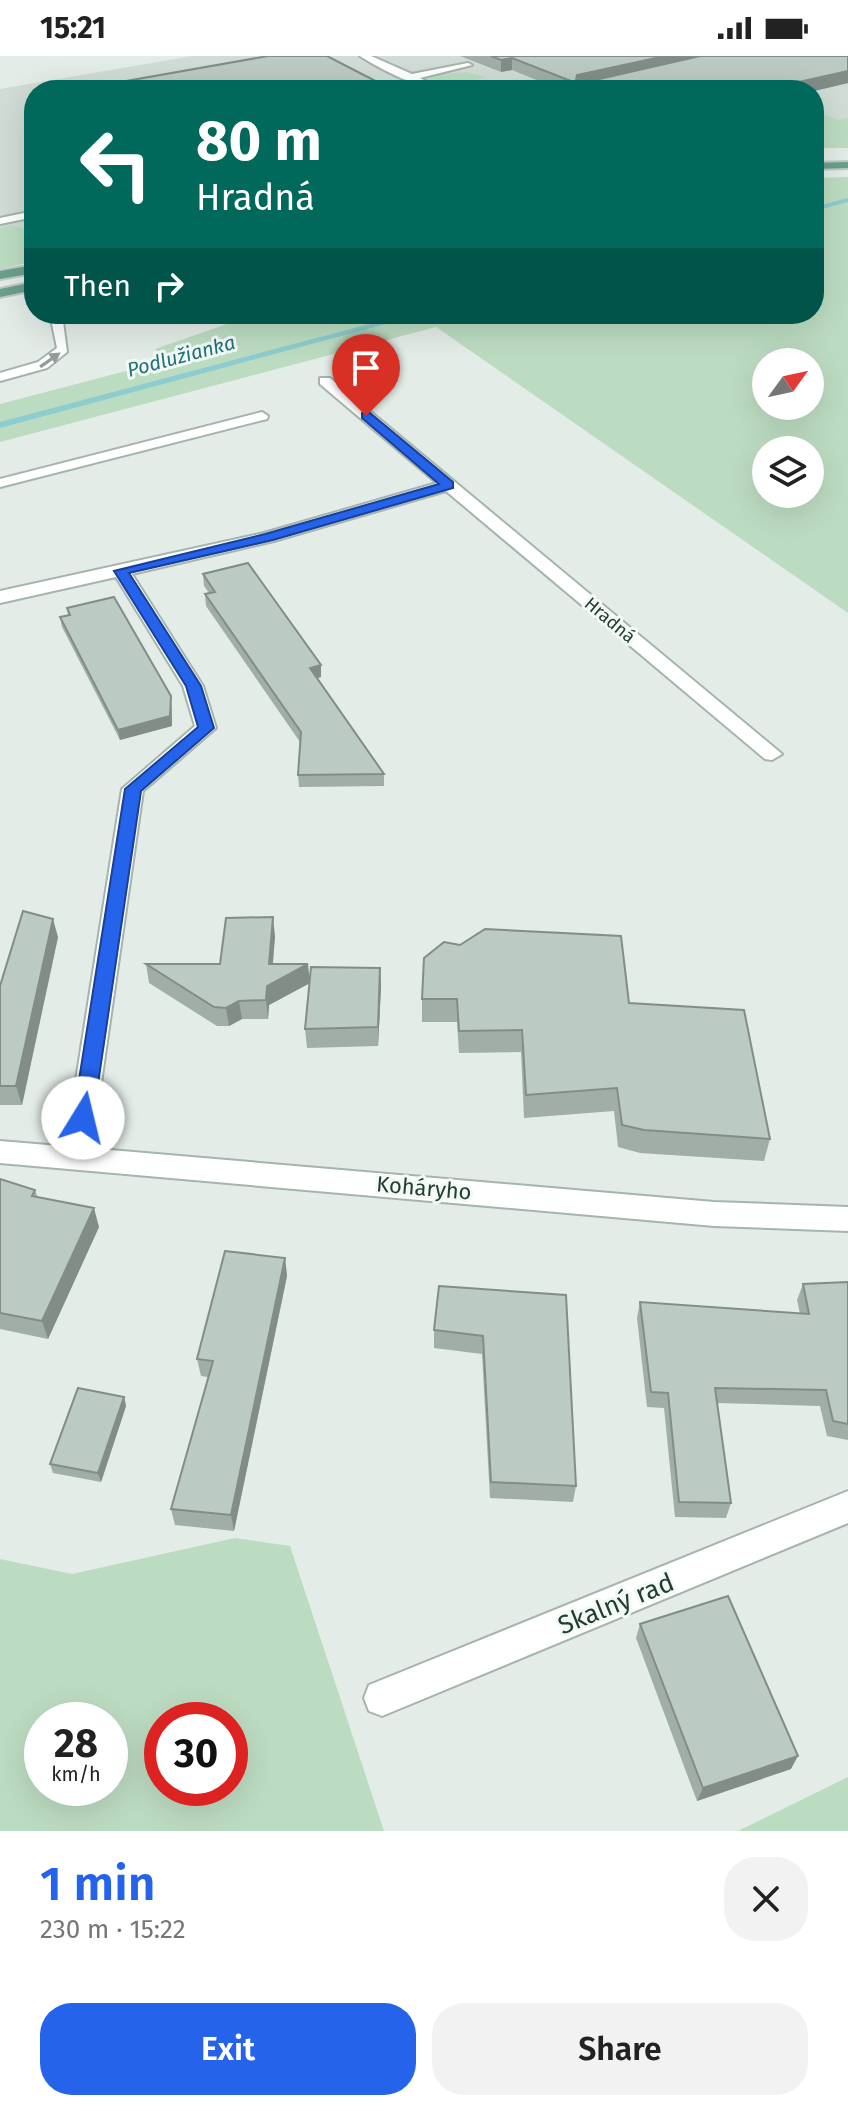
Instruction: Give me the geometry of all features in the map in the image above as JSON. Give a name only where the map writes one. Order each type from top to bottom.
[{"type":"main road","points":[[824,154],[848,154]]},
{"type":"main road","points":[[824,166],[848,165]]},
{"type":"main road","points":[[0,275],[24,271]]},
{"type":"main road","points":[[0,293],[24,288]]},
{"type":"street","name":"Hradná","points":[[325,381],[772,754]]},
{"type":"street","points":[[0,597],[268,537],[448,485]]},
{"type":"street","points":[[71,1156],[83,1118],[133,789],[206,728],[193,686],[121,571]]},
{"type":"street","name":"Koháryho","points":[[0,1152],[714,1214],[848,1219]]},
{"type":"street","name":"Skalný rad","points":[[382,1698],[848,1507]]},
{"type":"lane","points":[[360,59],[419,80]]},
{"type":"lane","points":[[360,59],[398,80]]},
{"type":"lane","points":[[402,80],[468,65]]},
{"type":"lane","points":[[0,221],[24,216]]},
{"type":"lane","points":[[0,377],[39,368],[55,359],[63,349],[58,324]]},
{"type":"lane","points":[[0,483],[262,416]]},
{"type":"shaded area","points":[[192,56],[848,56],[848,148],[824,148],[824,80],[52,80]]},
{"type":"shaded area","points":[[24,85],[24,263],[0,269],[0,89]]},
{"type":"green space","points":[[466,72],[485,77],[474,80],[428,79],[435,75]]},
{"type":"green space","points":[[824,115],[838,120],[848,118],[848,148],[824,148]]},
{"type":"green space","points":[[848,177],[848,613],[436,327],[0,442],[0,404],[168,360],[155,349],[227,324],[824,324],[824,178]]},
{"type":"green space","points":[[11,225],[24,228],[24,263],[0,269],[0,228]]},
{"type":"green space","points":[[235,1538],[290,1546],[384,1831],[0,1831],[0,1559],[72,1574]]},
{"type":"green space","points":[[848,1777],[848,1831],[738,1831]]},
{"type":"building","points":[[268,56],[327,56],[374,80],[132,80]]},
{"type":"building","points":[[491,56],[665,56],[577,75],[576,80],[568,80],[512,58],[501,60]]},
{"type":"building","points":[[700,56],[848,56],[848,71],[808,80],[595,80]]},
{"type":"building","points":[[248,563],[321,665],[310,668],[384,774],[298,775],[301,732],[205,594],[215,592],[203,574]]},
{"type":"building","points":[[114,597],[171,696],[170,716],[118,730],[60,617],[70,615],[67,608]]},
{"type":"building","points":[[23,911],[53,919],[16,1086],[0,1086],[0,986]]},
{"type":"building","points":[[273,917],[269,964],[308,964],[267,986],[266,1000],[239,1001],[226,1008],[214,1007],[146,964],[220,964],[226,918]]},
{"type":"building","points":[[485,929],[621,936],[629,1003],[744,1010],[770,1139],[644,1130],[622,1125],[617,1088],[526,1095],[522,1030],[459,1031],[457,999],[422,999],[424,958],[444,942],[460,945]]},
{"type":"building","points":[[311,967],[380,968],[378,1027],[305,1029]]},
{"type":"building","points":[[0,1179],[35,1190],[32,1196],[94,1208],[42,1321],[0,1313]]},
{"type":"building","points":[[225,1251],[285,1258],[231,1515],[171,1509],[213,1361],[197,1359]]},
{"type":"building","points":[[848,1282],[848,1424],[833,1421],[826,1390],[715,1388],[731,1503],[679,1502],[668,1393],[651,1392],[640,1302],[809,1314],[803,1284]]},
{"type":"building","points":[[439,1286],[566,1295],[576,1486],[491,1482],[483,1336],[434,1330]]},
{"type":"building","points":[[78,1388],[124,1397],[98,1473],[50,1464]]},
{"type":"building","points":[[728,1596],[798,1756],[703,1788],[640,1624]]},
{"type":"waterway","name":"Podlužianka","points":[[824,206],[848,200]]},
{"type":"waterway","name":"Podlužianka","points":[[0,425],[380,324]]},
{"type":"route","points":[[83,1118],[133,789],[206,728],[193,686],[121,571],[268,537],[448,485],[366,416]]}]
